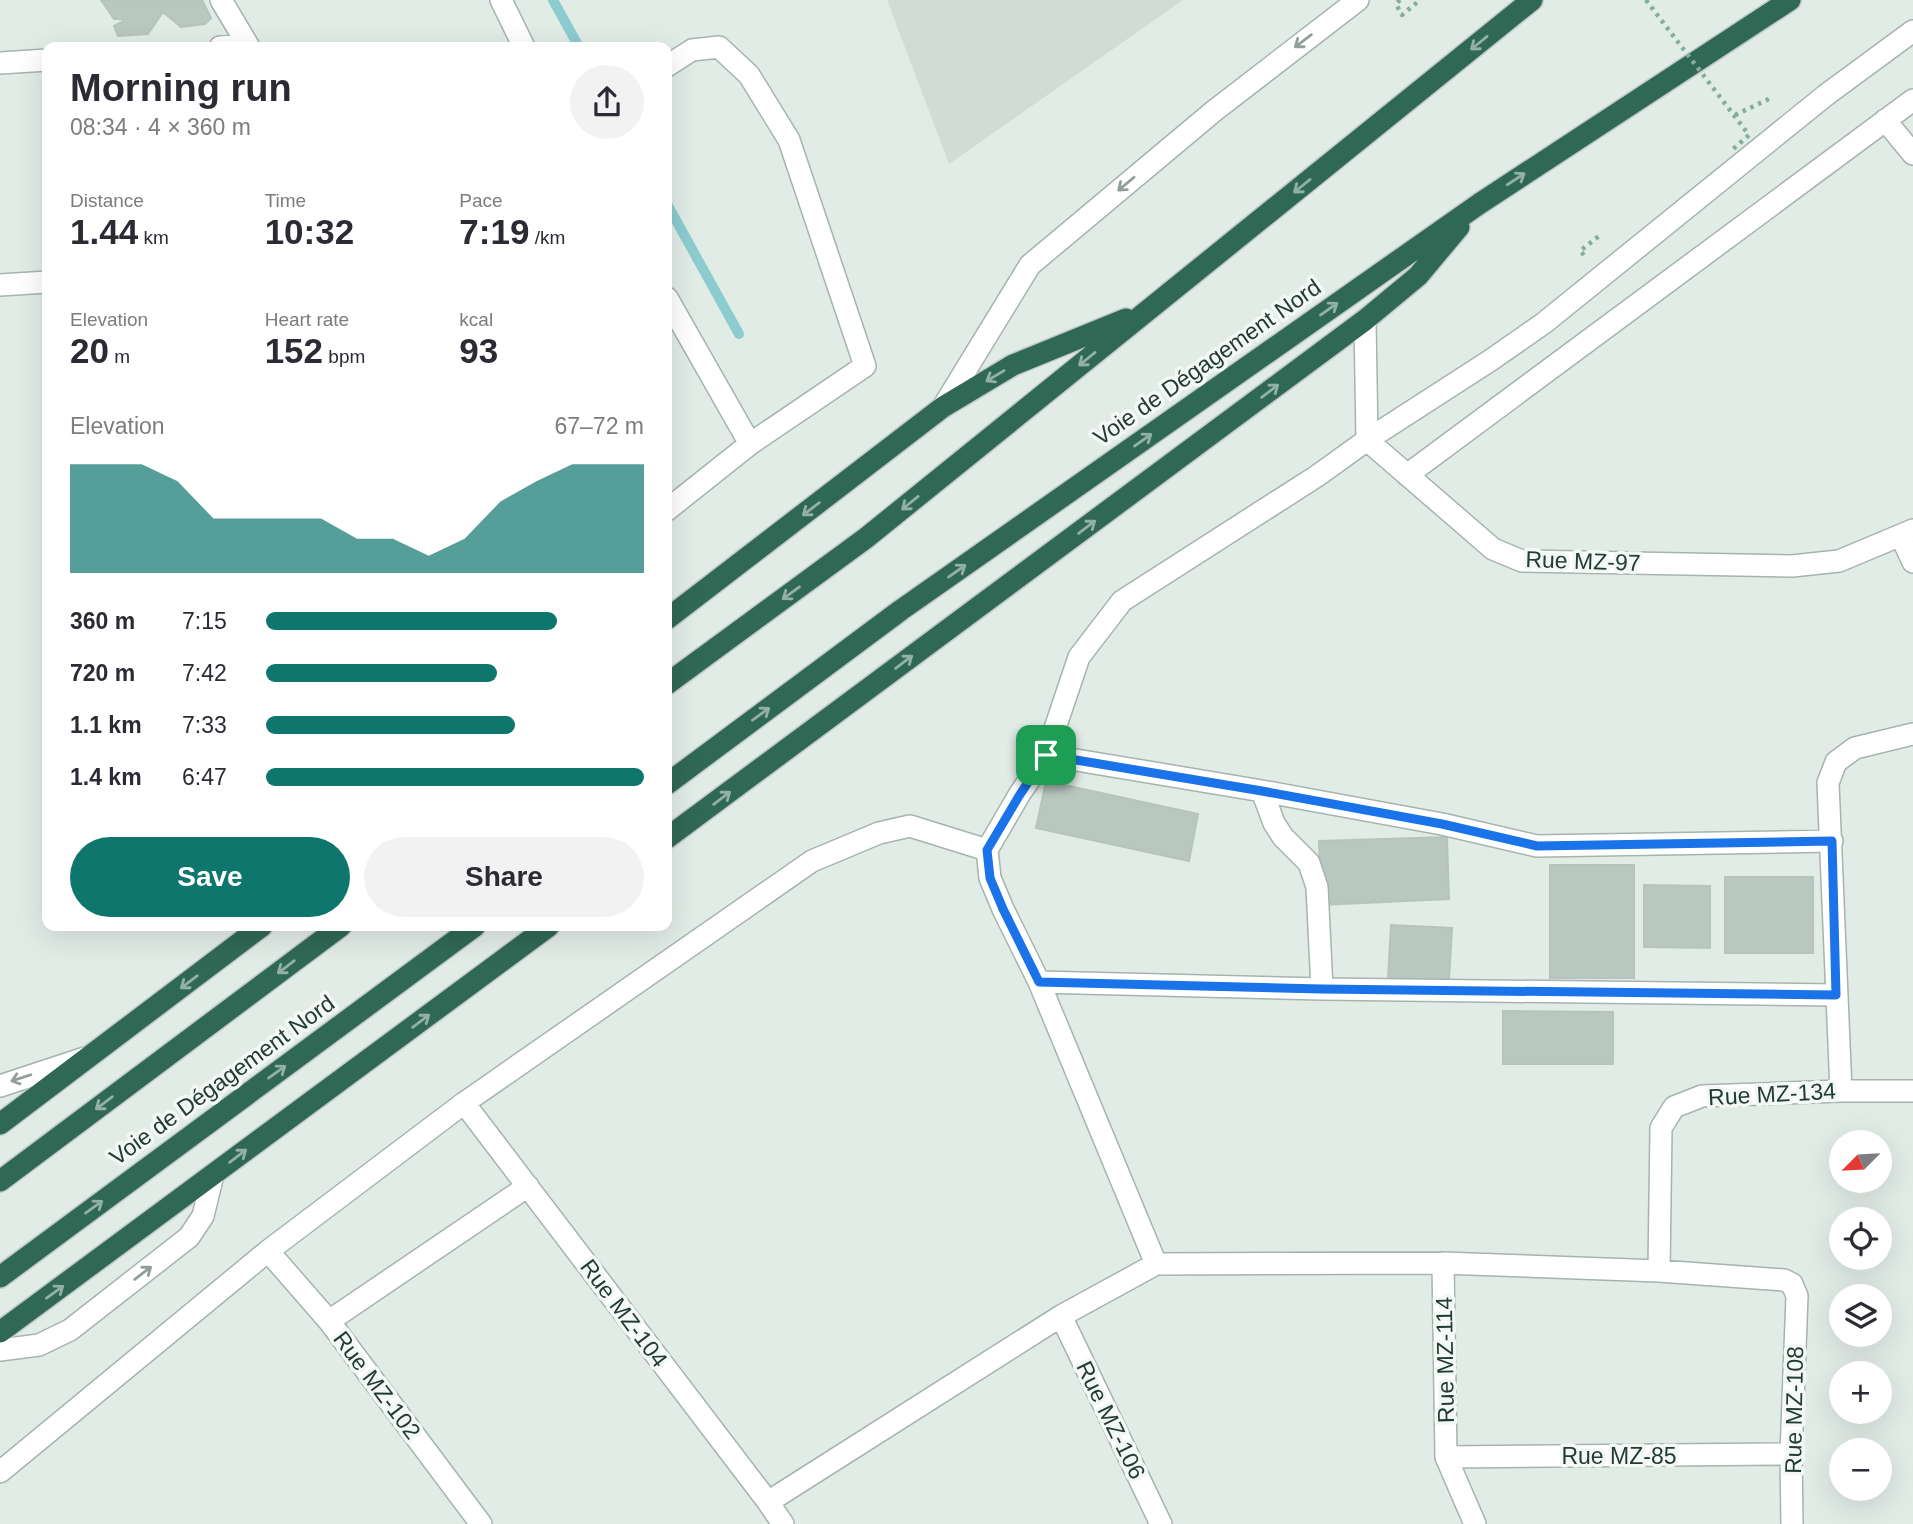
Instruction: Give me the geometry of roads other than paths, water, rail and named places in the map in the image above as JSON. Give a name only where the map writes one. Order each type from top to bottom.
[{"type":"highway","points":[[672,680],[866,538],[1532,0]]},
{"type":"highway","name":"Voie de Dégagement Nord","points":[[672,780],[901,610],[1479,204],[1790,0]]},
{"type":"highway","points":[[672,834],[1365,320],[1418,276],[1479,204]]},
{"type":"highway","points":[[672,615],[943,407],[1013,365],[1148,310]]},
{"type":"highway","points":[[0,1124],[255,931]]},
{"type":"highway","points":[[0,1181],[334,931]]},
{"type":"highway","name":"Voie de Dégagement Nord","points":[[0,1277],[468,931]]},
{"type":"highway","points":[[0,1332],[542,931]]},
{"type":"street","points":[[221,0],[246,42]]},
{"type":"street","points":[[501,0],[520,42]]},
{"type":"street","points":[[943,407],[1030,265],[1214,111],[1358,0]]},
{"type":"street","points":[[1156,1264],[1039,982],[990,878],[987,850],[1046,755],[1079,657],[1122,601],[1317,476],[1544,323],[1826,95],[1913,31]]},
{"type":"street","points":[[672,63],[692,50],[719,47],[749,75],[789,140],[865,366],[750,444],[672,506]]},
{"type":"street","points":[[0,63],[42,60]]},
{"type":"street","points":[[1407,475],[1913,100]]},
{"type":"street","points":[[1885,120],[1913,154]]},
{"type":"street","points":[[0,285],[42,282]]},
{"type":"street","points":[[672,307],[750,444]]},
{"type":"street","points":[[1365,320],[1367,440]]},
{"type":"street","name":"Rue MZ-97","points":[[1367,440],[1493,549],[1521,561],[1792,566],[1839,561],[1907,533]]},
{"type":"street","points":[[1907,533],[1913,562]]},
{"type":"street","points":[[1841,1091],[1828,783],[1836,762],[1855,748],[1913,734]]},
{"type":"street","points":[[1046,755],[1442,824],[1537,846],[1832,841]]},
{"type":"street","points":[[1262,791],[1274,823],[1283,837],[1309,863],[1317,887],[1322,989]]},
{"type":"street","points":[[0,1472],[268,1251],[464,1103],[812,861],[879,833],[910,826],[987,850]]},
{"type":"street","points":[[1039,982],[1322,989],[1836,995]]},
{"type":"street","points":[[0,1086],[90,1056]]},
{"type":"street","name":"Rue MZ-134","points":[[1659,1271],[1661,1128],[1674,1107],[1702,1096],[1913,1091]]},
{"type":"street","name":"Rue MZ-104","points":[[464,1103],[783,1524]]},
{"type":"street","points":[[0,1350],[39,1345],[71,1330],[189,1237],[203,1216],[213,1175]]},
{"type":"street","points":[[329,1321],[528,1186]]},
{"type":"street","name":"Rue MZ-102","points":[[268,1251],[329,1321],[481,1524]]},
{"type":"street","points":[[768,1502],[1061,1316],[1156,1264],[1443,1263],[1659,1271]]},
{"type":"street","name":"Rue MZ-114","points":[[1443,1263],[1446,1457]]},
{"type":"street","name":"Rue MZ-108","points":[[1659,1271],[1784,1280],[1792,1284],[1797,1296],[1791,1454],[1792,1524]]},
{"type":"street","name":"Rue MZ-106","points":[[1061,1316],[1161,1524]]},
{"type":"street","name":"Rue MZ-85","points":[[1446,1457],[1791,1454]]},
{"type":"street","points":[[1446,1457],[1475,1524]]},
{"type":"waterway","points":[[553,0],[576,42]]},
{"type":"waterway","points":[[672,213],[739,334]]}]
